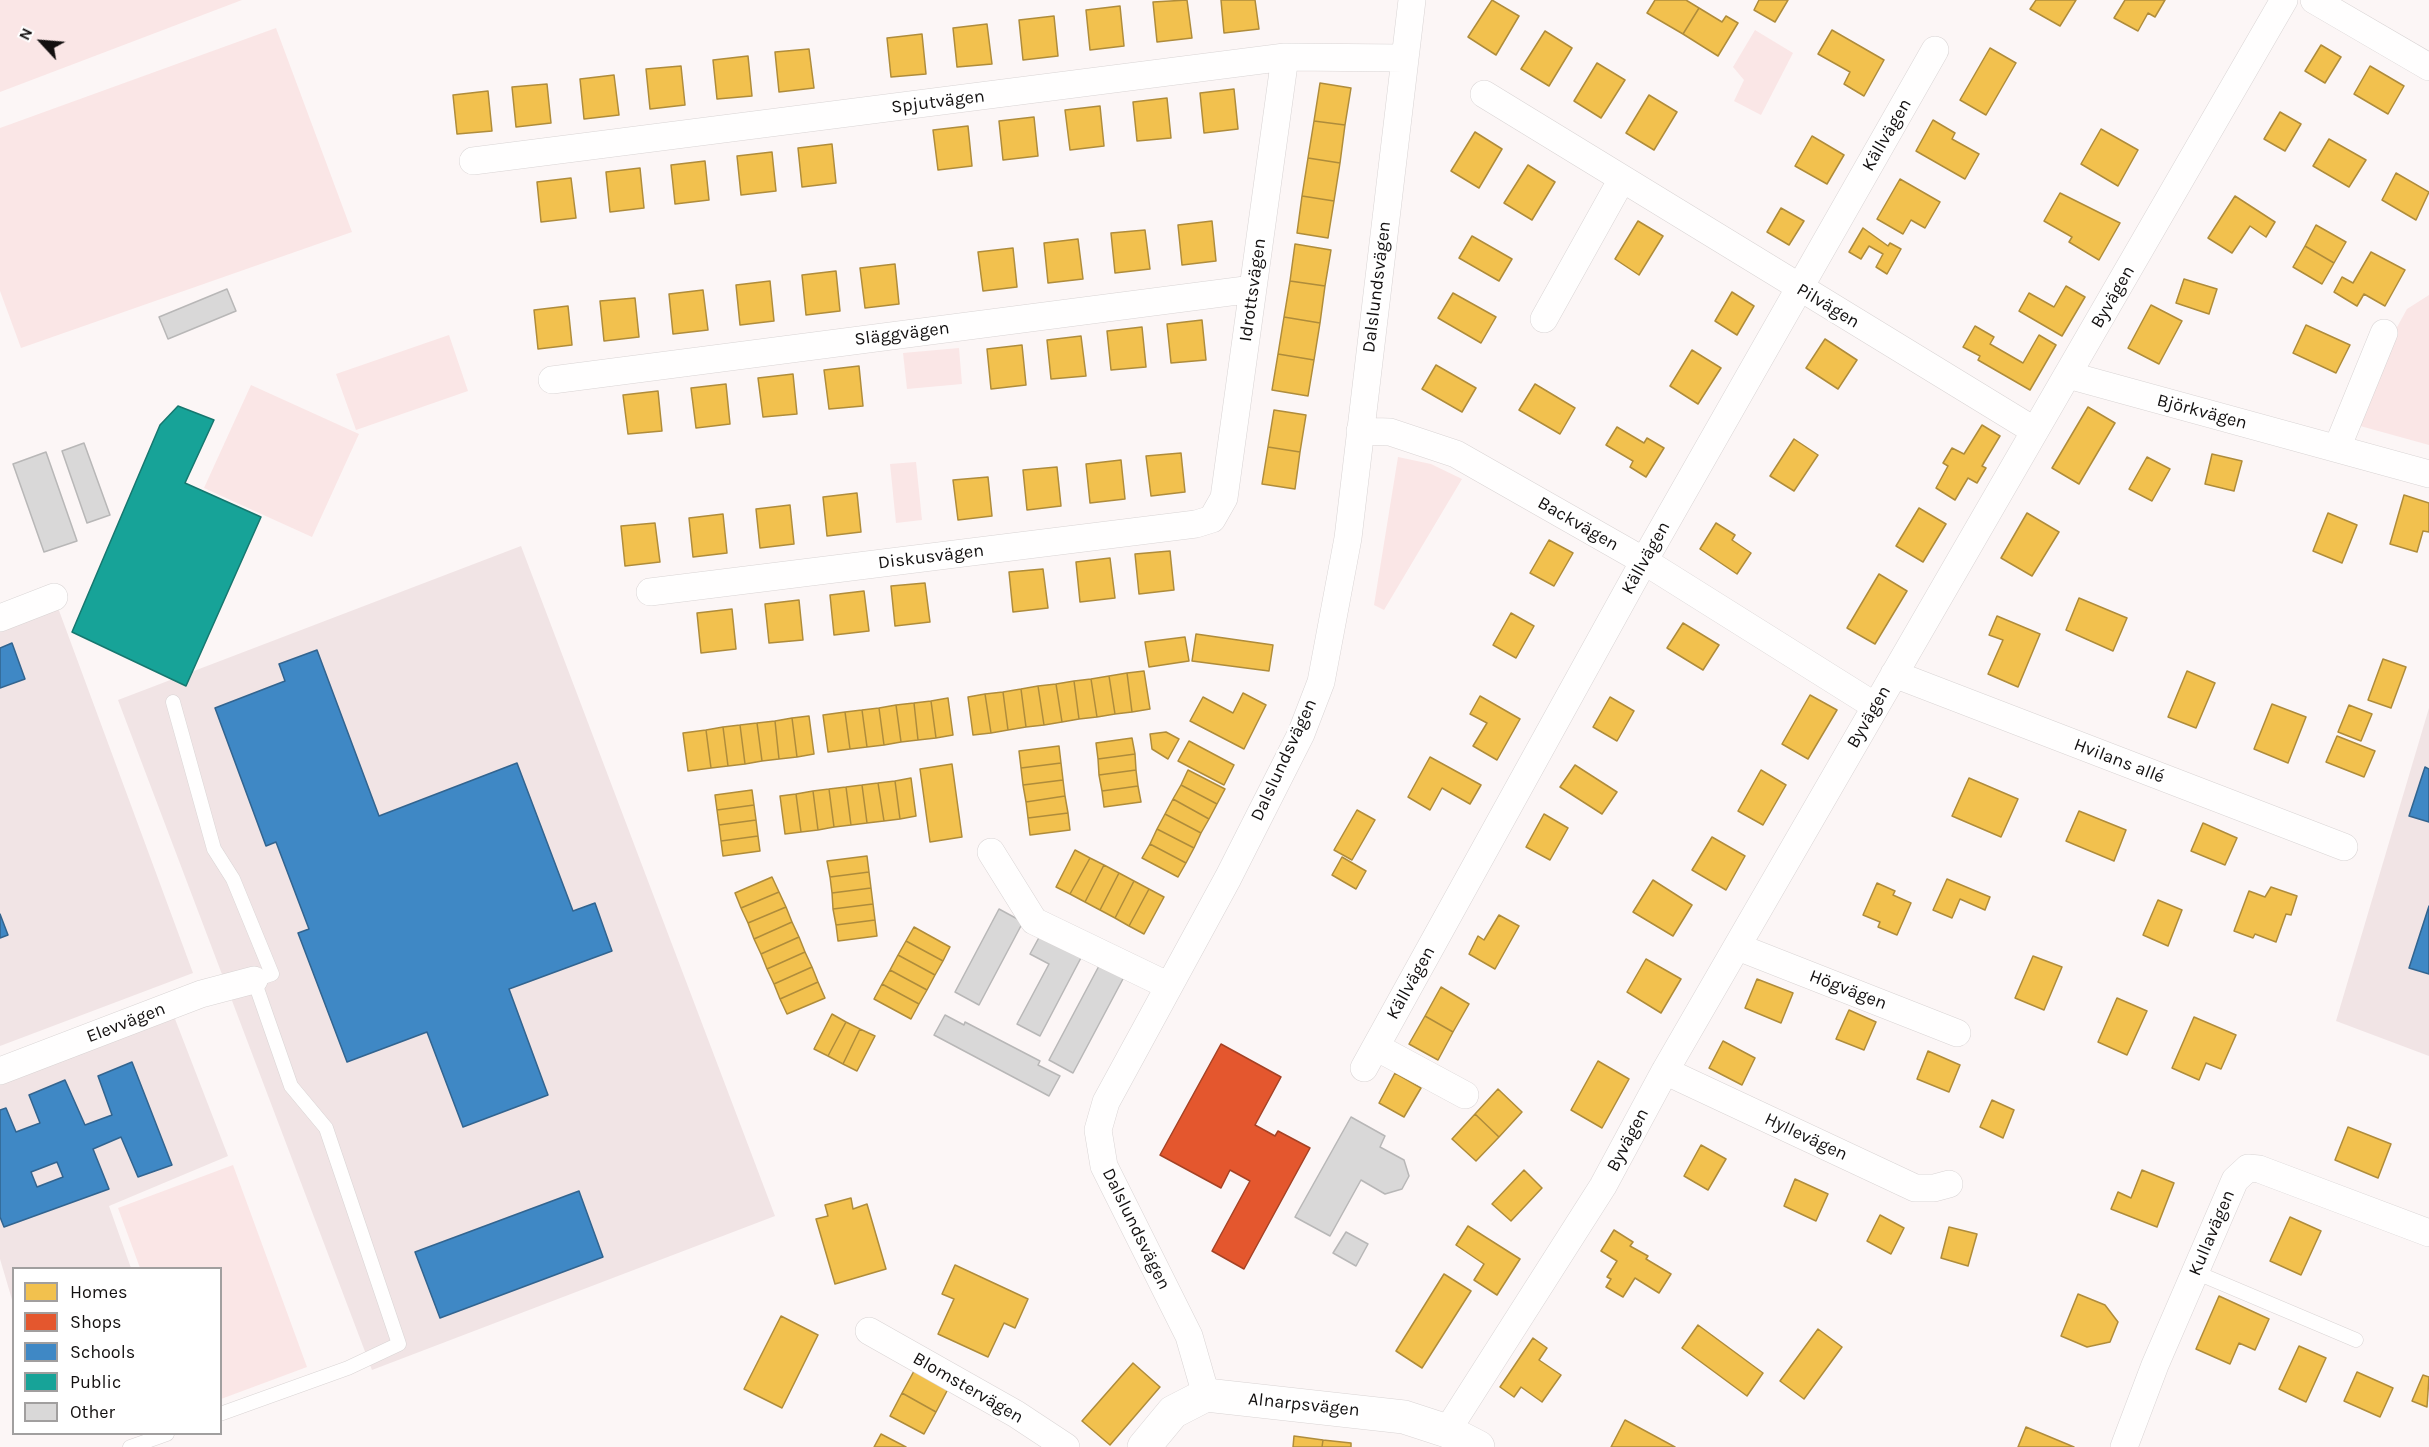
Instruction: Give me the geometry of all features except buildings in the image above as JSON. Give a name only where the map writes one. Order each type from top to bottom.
[{"type":"street","name":"Dalslundsvägen","points":[[1206,1395],[1189,1336],[1104,1166],[1098,1130],[1106,1102],[1301,734],[1321,682],[1348,538],[1412,0]]},
{"type":"street","name":"Byvägen","points":[[1446,1431],[1603,1186],[1665,1071],[2284,0]]},
{"type":"street","points":[[2314,0],[2429,67]]},
{"type":"street","name":"Källvägen","points":[[1465,1095],[1370,1058],[1644,561],[1935,50]]},
{"type":"street","name":"Spjutvägen","points":[[472,161],[1285,57],[1404,58]]},
{"type":"street","name":"Idrottsvägen","points":[[1212,519],[1224,498],[1285,57]]},
{"type":"street","name":"Pilvägen","points":[[1484,94],[2035,431]]},
{"type":"street","points":[[1544,319],[1622,179]]},
{"type":"street","name":"Släggvägen","points":[[552,380],[1253,289]]},
{"type":"street","points":[[2337,448],[2384,333]]},
{"type":"street","name":"Björkvägen","points":[[2068,375],[2429,474]]},
{"type":"street","name":"Backvägen","points":[[1360,431],[1390,432],[1456,454],[1644,561],[1875,706]]},
{"type":"street","name":"Diskusvägen","points":[[650,592],[1196,524],[1212,519]]},
{"type":"street","points":[[0,618],[54,597]]},
{"type":"street","name":"Hvilans allé","points":[[1894,674],[2344,848]]},
{"type":"street","points":[[991,852],[1034,921],[1169,986]]},
{"type":"street","name":"Högvägen","points":[[1738,947],[1957,1033]]},
{"type":"street","name":"Elevvägen","points":[[0,1071],[201,994],[254,981]]},
{"type":"street","name":"Hyllevägen","points":[[1665,1071],[1915,1188],[1934,1188],[1949,1184]]},
{"type":"street","name":"Kullavägen","points":[[2124,1447],[2235,1180],[2248,1168],[2259,1169],[2429,1233]]},
{"type":"street","name":"Blomstervägen","points":[[869,1330],[1016,1414],[1066,1447]]},
{"type":"street","points":[[1144,1447],[1173,1412],[1206,1395]]},
{"type":"street","name":"Alnarpsvägen","points":[[1206,1395],[1404,1417],[1446,1431],[1478,1447]]},
{"type":"lane","points":[[173,702],[214,849],[233,879],[272,974],[254,981],[291,1086],[326,1128],[399,1344],[348,1368],[222,1413]]},
{"type":"lane","points":[[2195,1272],[2356,1340]]},
{"type":"lane","points":[[130,1447],[164,1435]]},
{"type":"shaded area","points":[[0,0],[242,0],[0,92]]},
{"type":"shaded area","points":[[276,28],[352,232],[21,348],[0,291],[0,128]]},
{"type":"shaded area","points":[[1755,30],[1793,53],[1761,115],[1734,101],[1744,80],[1733,67]]},
{"type":"shaded area","points":[[2429,295],[2429,445],[2353,424],[2384,351],[2407,309]]},
{"type":"shaded area","points":[[449,335],[468,391],[356,430],[336,374]]},
{"type":"shaded area","points":[[959,348],[962,384],[907,389],[903,353]]},
{"type":"shaded area","points":[[251,385],[359,434],[312,537],[204,488]]},
{"type":"shaded area","points":[[1398,457],[1431,464],[1462,479],[1384,610],[1374,605]]},
{"type":"shaded area","points":[[916,462],[922,520],[896,523],[890,464]]},
{"type":"shaded area","points":[[521,546],[775,1216],[372,1370],[118,700]]},
{"type":"shaded area","points":[[54,597],[193,973],[0,1046],[0,617]]},
{"type":"shaded area","points":[[2429,708],[2429,1056],[2336,1021]]},
{"type":"shaded area","points":[[170,1006],[228,1156],[109,1206],[131,1267],[12,1267],[12,1300],[0,1259],[0,1071]]},
{"type":"shaded area","points":[[233,1165],[307,1367],[222,1399],[222,1267],[140,1267],[118,1208]]}]
